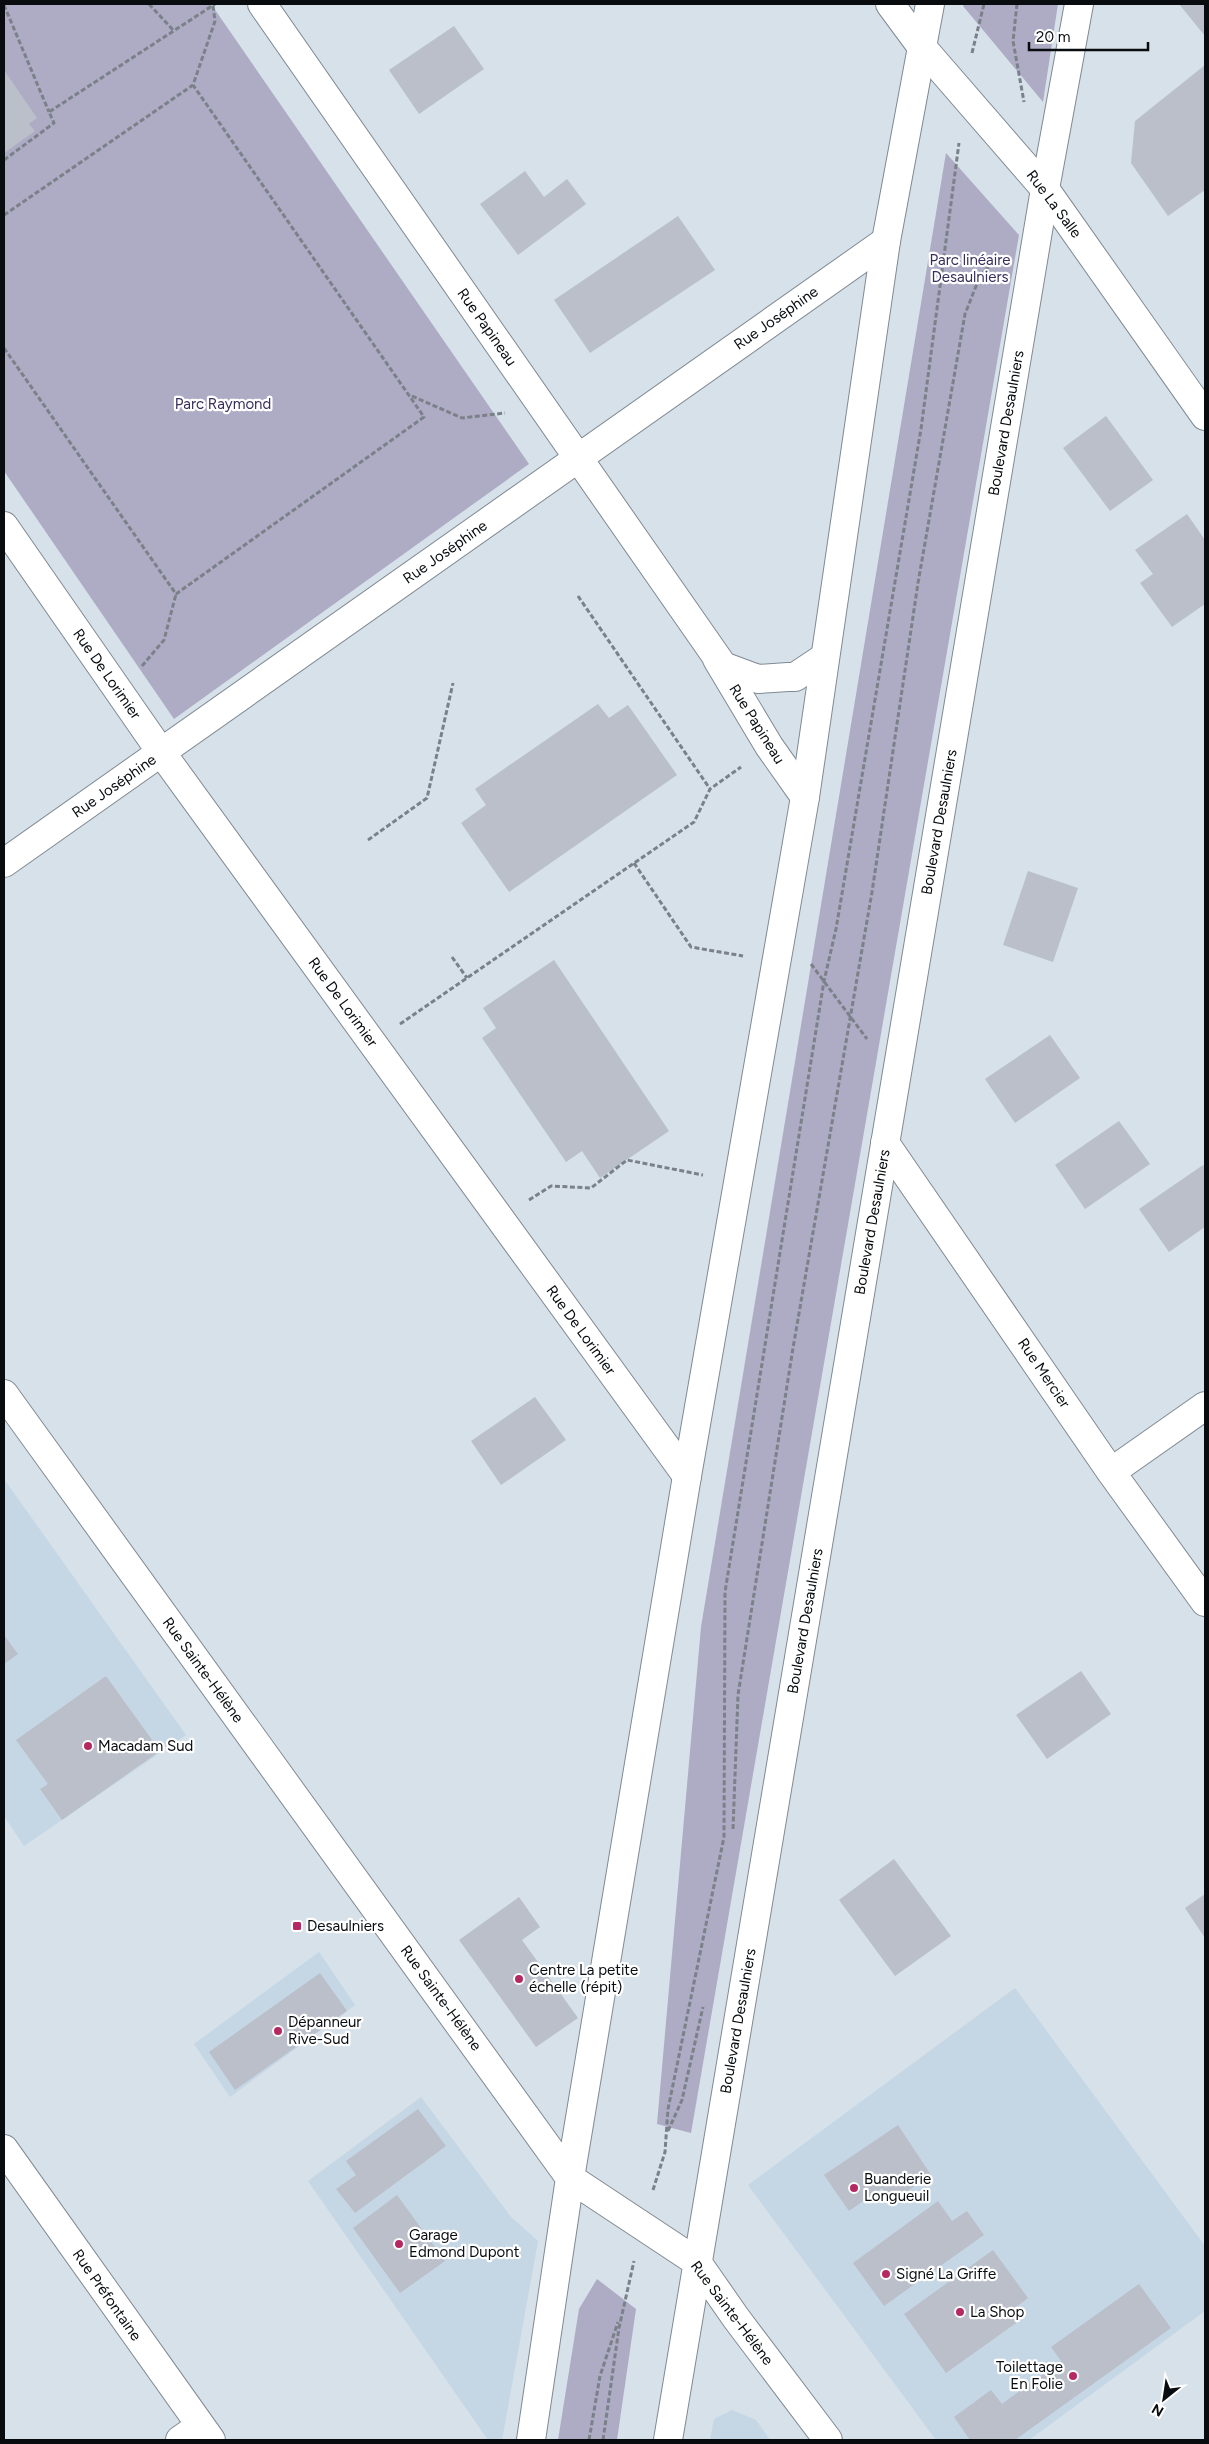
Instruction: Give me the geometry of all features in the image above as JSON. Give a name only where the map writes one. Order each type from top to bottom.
[{"type":"street","name":"Rue Papineau","points":[[262,4],[723,666],[758,679],[795,677],[825,657]]},
{"type":"street","name":"Rue La Salle","points":[[890,4],[920,46],[1045,189],[1205,416]]},
{"type":"street","points":[[531,2440],[570,2178],[687,1476],[805,796],[886,240],[920,46],[930,4]]},
{"type":"street","name":"Boulevard Desaulniers","points":[[668,2440],[1045,189],[1078,4]]},
{"type":"street","name":"Rue Joséphine","points":[[4,863],[886,240]]},
{"type":"street","name":"Rue De Lorimier","points":[[4,526],[161,752],[687,1476]]},
{"type":"street","name":"Rue Papineau","points":[[712,651],[769,746],[805,796]]},
{"type":"street","name":"Rue Mercier","points":[[885,1143],[1111,1472],[1205,1602]]},
{"type":"street","name":"Rue Sainte-Hélène","points":[[4,1394],[570,2178],[697,2262],[736,2318],[828,2440]]},
{"type":"street","points":[[1111,1472],[1205,1406]]},
{"type":"street","name":"Rue Préfontaine","points":[[4,2149],[197,2436]]},
{"type":"path","points":[[149,4],[174,31]]},
{"type":"path","points":[[970,62],[984,4]]},
{"type":"path","points":[[1016,4],[1013,41],[1025,108]]},
{"type":"path","points":[[4,5],[54,123],[4,160]]},
{"type":"path","points":[[4,215],[193,85],[215,21],[214,5],[49,112]]},
{"type":"path","points":[[119,692],[164,640],[176,594],[424,417],[193,85]]},
{"type":"path","points":[[665,2152],[668,2109],[724,1837],[726,1739],[725,1592],[824,981],[836,929],[921,429],[958,151]]},
{"type":"path","points":[[732,1834],[738,1695],[792,1348],[872,892],[918,582],[965,314],[980,276],[999,256]]},
{"type":"path","points":[[4,348],[176,594]]},
{"type":"path","points":[[410,396],[462,418],[543,408]]},
{"type":"path","points":[[578,596],[710,789]]},
{"type":"path","points":[[368,840],[427,798],[453,683]]},
{"type":"path","points":[[373,1043],[694,822],[710,789],[769,746]]},
{"type":"path","points":[[634,863],[691,947],[776,961]]},
{"type":"path","points":[[783,926],[896,1078]]},
{"type":"path","points":[[452,958],[467,978]]},
{"type":"path","points":[[500,1218],[551,1186],[591,1188],[627,1160],[738,1182]]},
{"type":"path","points":[[666,2134],[682,2100],[704,2003]]},
{"type":"path","points":[[589,2440],[600,2376],[627,2295],[619,2328],[603,2440]]},
{"type":"shaded area","points":[[4,1479],[186,1735],[24,1846],[4,1816]]},
{"type":"shaded area","name":"Dépanneur Rive-Sud","points":[[319,1952],[355,2005],[230,2097],[194,2044]]},
{"type":"shaded area","points":[[1015,1988],[1205,2246],[1205,2311],[1029,2440],[936,2440],[748,2185]]},
{"type":"shaded area","points":[[421,2097],[511,2217],[538,2241],[502,2440],[488,2440],[308,2181]]},
{"type":"shaded area","points":[[732,2410],[756,2420],[770,2440],[710,2440],[714,2419]]},
{"type":"green space","name":"Parc Raymond","points":[[4,4],[211,4],[529,464],[174,719],[4,471]]},
{"type":"green space","points":[[964,4],[1058,4],[1043,102],[963,6]]},
{"type":"green space","name":"Parc linéaire Desaulniers","points":[[946,153],[1019,235],[691,2133],[657,2124],[701,1627]]},
{"type":"green space","points":[[597,2279],[636,2309],[617,2440],[558,2440],[579,2309]]},
{"type":"building","points":[[1179,4],[1205,4],[1205,36]]},
{"type":"building","points":[[454,26],[484,69],[419,114],[389,70]]},
{"type":"building","points":[[1205,65],[1205,190],[1168,216],[1131,163],[1135,121]]},
{"type":"building","points":[[4,70],[37,118],[29,124],[35,131],[4,153]]},
{"type":"building","points":[[525,171],[544,197],[567,179],[586,204],[518,255],[480,204]]},
{"type":"building","points":[[678,216],[715,270],[590,353],[554,300]]},
{"type":"building","points":[[1106,416],[1153,480],[1110,511],[1063,448]]},
{"type":"building","points":[[1187,514],[1205,540],[1205,604],[1172,627],[1140,583],[1153,574],[1135,550]]},
{"type":"building","points":[[598,704],[609,718],[628,705],[677,775],[509,892],[461,823],[486,805],[475,789]]},
{"type":"building","points":[[1028,871],[1078,888],[1053,962],[1003,945]]},
{"type":"building","points":[[554,960],[669,1131],[600,1178],[582,1151],[566,1162],[482,1038],[496,1028],[483,1008]]},
{"type":"building","points":[[1050,1035],[1080,1078],[1015,1123],[985,1079]]},
{"type":"building","points":[[1119,1121],[1150,1164],[1085,1209],[1055,1165]]},
{"type":"building","points":[[1203,1165],[1205,1168],[1205,1227],[1169,1252],[1139,1209]]},
{"type":"building","points":[[535,1397],[566,1440],[501,1485],[471,1441]]},
{"type":"building","points":[[4,1635],[18,1654],[4,1664]]},
{"type":"building","points":[[1081,1671],[1111,1714],[1047,1759],[1016,1715]]},
{"type":"building","name":"Macadam Sud","points":[[106,1676],[160,1751],[62,1820],[40,1789],[48,1784],[16,1740]]},
{"type":"building","points":[[894,1859],[951,1936],[895,1976],[839,1900]]},
{"type":"building","points":[[1205,1894],[1205,1938],[1185,1908]]},
{"type":"building","name":"Centre La petite échelle (répit)","points":[[519,1897],[540,1927],[522,1940],[578,2018],[536,2047],[459,1940]]},
{"type":"building","name":"Dépanneur Rive-Sud","points":[[320,1973],[347,2011],[235,2090],[209,2052]]},
{"type":"building","points":[[418,2109],[446,2146],[355,2213],[336,2189],[356,2175],[346,2161]]},
{"type":"building","points":[[898,2125],[931,2175],[891,2202],[882,2188],[849,2211],[824,2175]]},
{"type":"building","name":"Garage Edmond Dupont","points":[[397,2195],[445,2261],[400,2293],[353,2228]]},
{"type":"building","points":[[938,2201],[952,2221],[967,2211],[984,2235],[884,2306],[853,2263]]},
{"type":"building","name":"La Shop","points":[[993,2250],[1028,2298],[1012,2310],[1016,2323],[946,2373],[904,2314]]},
{"type":"building","name":"Toilettage En Folie","points":[[1139,2284],[1171,2328],[1015,2440],[970,2440],[954,2417],[991,2390],[1002,2404],[1061,2361],[1051,2347]]},
{"type":"place","name":"Macadam Sud","points":[[88,1746]]},
{"type":"place","name":"Desaulniers","points":[[297,1926]]},
{"type":"place","name":"Centre La petite échelle (répit)","points":[[519,1979]]},
{"type":"place","name":"Dépanneur Rive-Sud","points":[[278,2031]]},
{"type":"place","name":"Buanderie Longueuil","points":[[854,2188]]},
{"type":"place","name":"Garage Edmond Dupont","points":[[399,2244]]},
{"type":"place","name":"Signé La Griffe","points":[[886,2274]]},
{"type":"place","name":"La Shop","points":[[960,2312]]},
{"type":"place","name":"Toilettage En Folie","points":[[1073,2376]]}]
